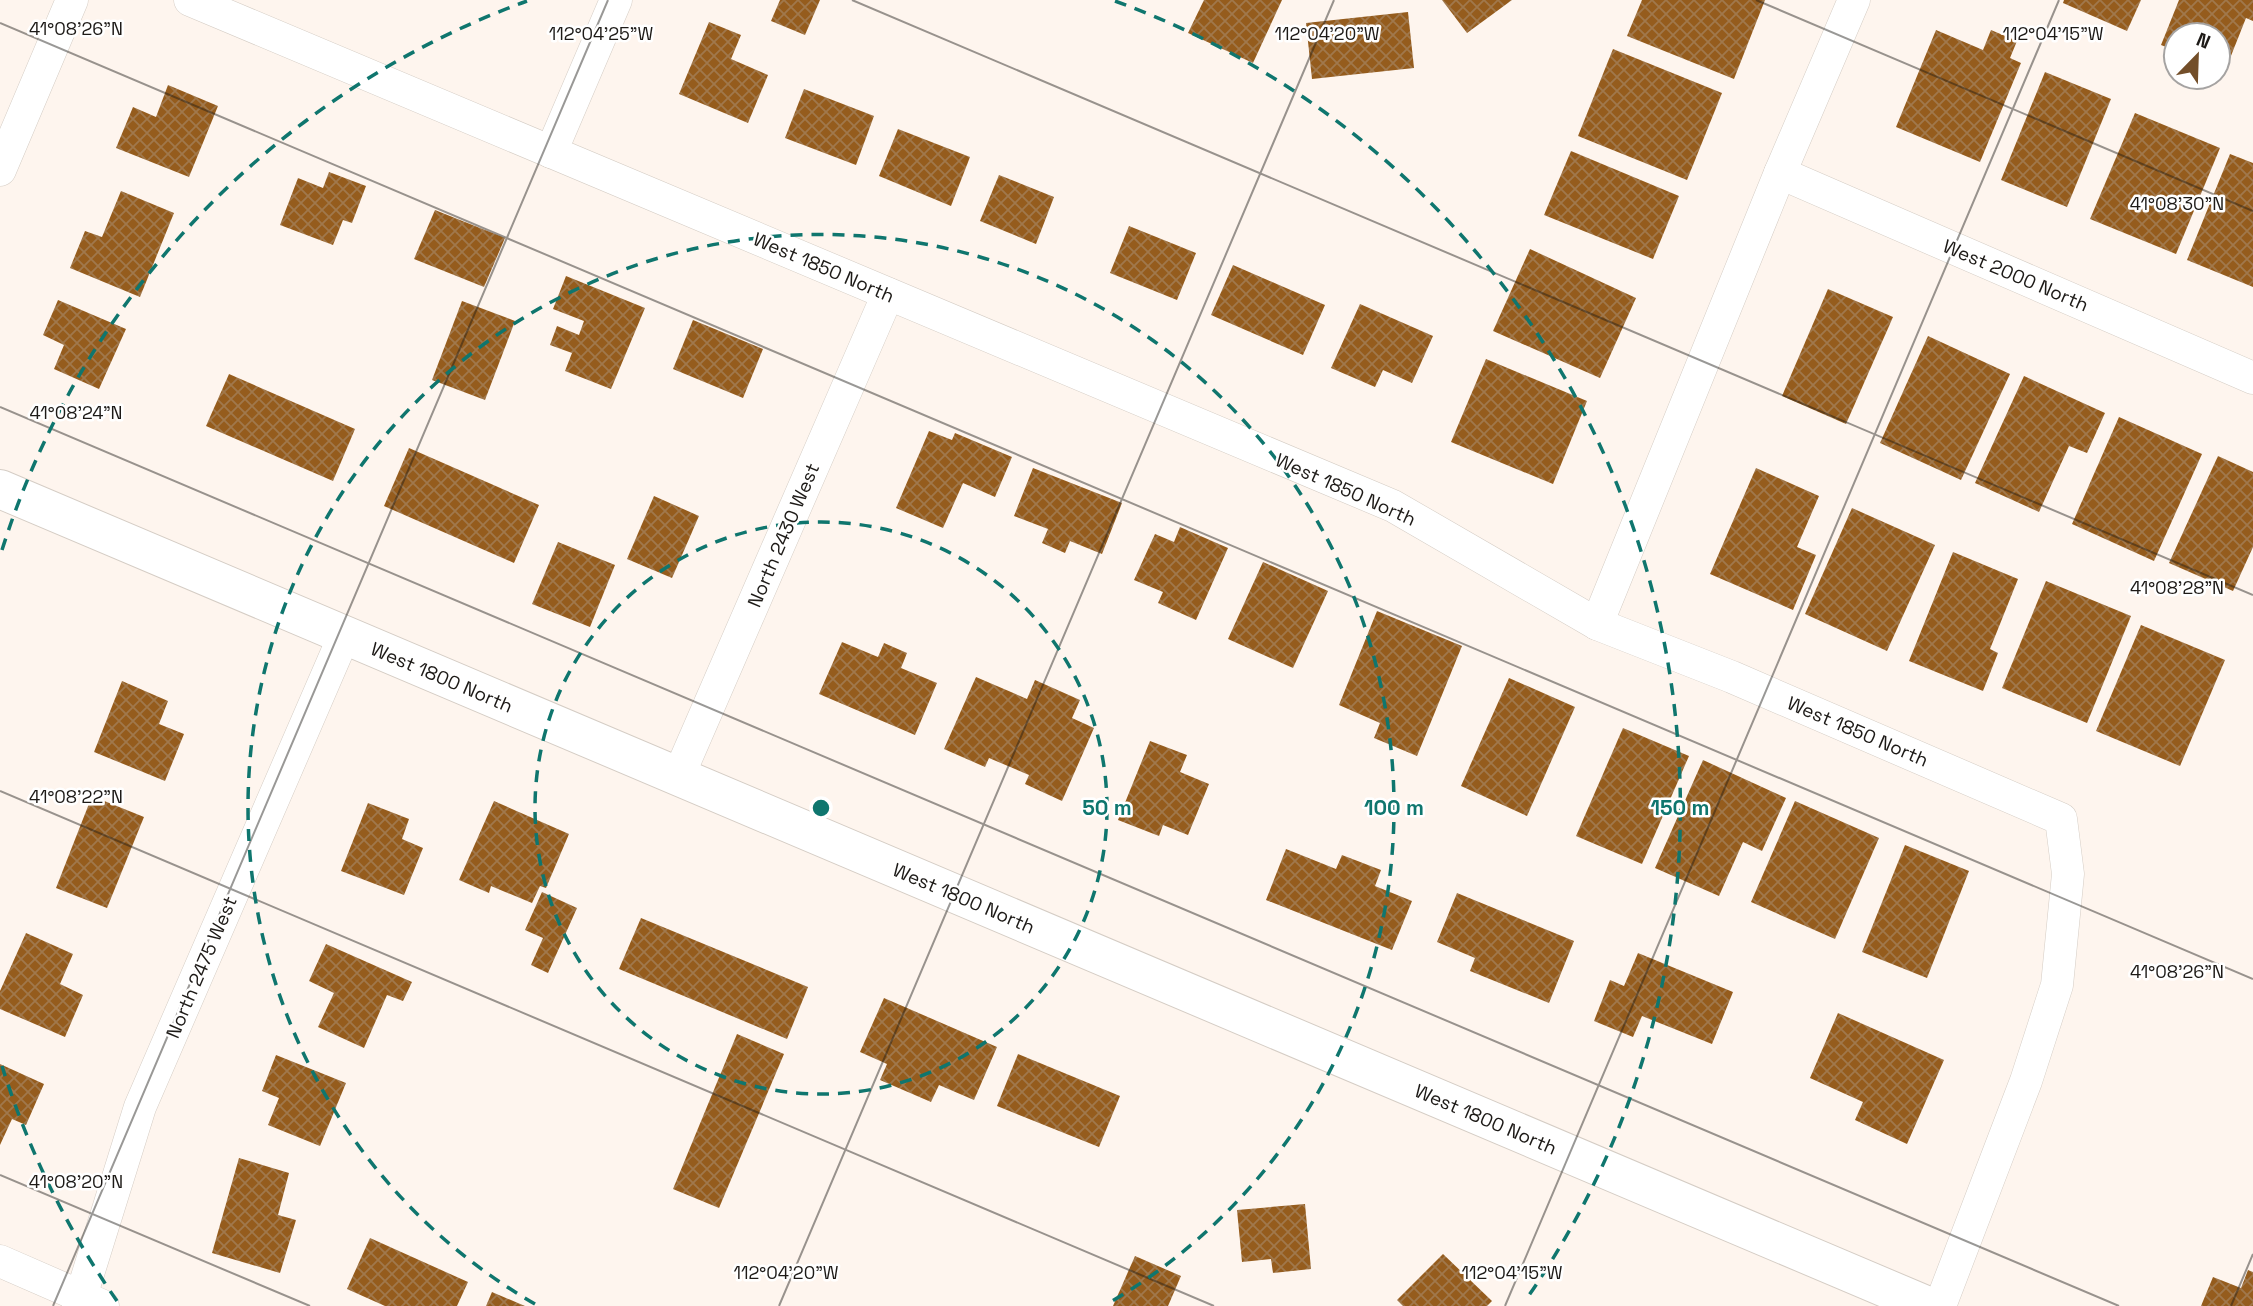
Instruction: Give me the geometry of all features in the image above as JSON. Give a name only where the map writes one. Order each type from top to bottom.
[{"type":"main road","name":"West 1800 North","points":[[0,489],[1928,1306]]},
{"type":"street","points":[[0,170],[72,0]]},
{"type":"street","name":"West 1850 North","points":[[190,0],[1393,506],[1597,624],[1732,677],[2062,819],[2068,874],[2057,985],[2026,1082],[1940,1306]]},
{"type":"street","points":[[551,152],[616,0]]},
{"type":"street","points":[[1597,624],[1780,173],[1854,0]]},
{"type":"street","name":"West 2000 North","points":[[1780,173],[2253,378]]},
{"type":"street","name":"North 2430 West","points":[[678,777],[888,294]]},
{"type":"street","name":"North 2475 West","points":[[88,1303],[140,1107],[344,636]]},
{"type":"street","points":[[0,1261],[88,1303]]},
{"type":"building","points":[[780,0],[820,0],[805,35],[771,21]]},
{"type":"building","points":[[1204,0],[1282,0],[1253,63],[1188,33]]},
{"type":"building","points":[[1442,0],[1512,0],[1467,33]]},
{"type":"building","points":[[1642,0],[1765,0],[1734,79],[1627,36]]},
{"type":"building","points":[[2064,0],[2141,0],[2127,31],[2063,3]]},
{"type":"building","points":[[2179,0],[2253,0],[2253,21],[2246,18],[2232,53],[2232,21],[2171,21]]},
{"type":"building","points":[[1408,12],[1414,68],[1312,79],[1306,23]]},
{"type":"building","points":[[709,22],[741,35],[731,59],[768,75],[748,123],[679,94]]},
{"type":"building","points":[[1936,30],[1983,50],[1991,30],[2017,41],[2010,58],[2021,63],[1980,162],[1896,127]]},
{"type":"building","points":[[1613,49],[1722,93],[1687,180],[1578,136]]},
{"type":"building","points":[[2045,72],[2111,99],[2067,207],[2001,180]]},
{"type":"building","points":[[168,85],[218,106],[189,177],[116,148],[133,107],[156,117]]},
{"type":"building","points":[[804,89],[874,116],[856,165],[785,138]]},
{"type":"building","points":[[2135,113],[2220,148],[2176,254],[2090,219]]},
{"type":"building","points":[[898,129],[970,157],[951,206],[879,176]]},
{"type":"building","points":[[1571,151],[1679,196],[1653,259],[1544,215]]},
{"type":"building","points":[[2230,154],[2253,163],[2253,287],[2187,260]]},
{"type":"building","points":[[329,172],[366,186],[352,223],[343,220],[333,245],[280,225],[298,178],[323,188]]},
{"type":"building","points":[[999,175],[1054,197],[1036,244],[980,221]]},
{"type":"building","points":[[121,191],[174,213],[140,297],[70,268],[85,231],[102,237]]},
{"type":"building","points":[[435,210],[505,238],[484,287],[414,259]]},
{"type":"building","points":[[1129,226],[1196,253],[1177,300],[1110,273]]},
{"type":"building","points":[[1530,249],[1636,298],[1600,378],[1493,331]]},
{"type":"building","points":[[1233,265],[1325,305],[1303,355],[1211,315]]},
{"type":"building","points":[[566,276],[645,308],[611,389],[565,371],[572,353],[550,345],[557,326],[579,335],[584,321],[553,309]]},
{"type":"building","points":[[1828,289],[1893,317],[1846,424],[1782,396]]},
{"type":"building","points":[[58,300],[126,329],[99,389],[54,369],[64,345],[43,335]]},
{"type":"building","points":[[462,301],[515,321],[485,400],[432,380]]},
{"type":"building","points":[[1360,304],[1433,336],[1412,383],[1383,370],[1375,387],[1331,368]]},
{"type":"building","points":[[693,320],[763,349],[743,398],[673,369]]},
{"type":"building","points":[[1928,336],[2010,374],[1961,480],[1880,443]]},
{"type":"building","points":[[1486,359],[1587,401],[1553,484],[1451,442]]},
{"type":"building","points":[[229,374],[355,429],[333,481],[206,426]]},
{"type":"building","points":[[2024,376],[2105,413],[2087,453],[2069,446],[2039,512],[1975,483]]},
{"type":"building","points":[[2119,417],[2202,454],[2154,561],[2072,524]]},
{"type":"building","points":[[929,431],[952,440],[955,433],[1012,457],[995,497],[963,483],[943,528],[896,508]]},
{"type":"building","points":[[409,448],[539,505],[514,563],[384,506]]},
{"type":"building","points":[[2218,456],[2253,472],[2253,547],[2233,591],[2169,563]]},
{"type":"building","points":[[1033,468],[1122,503],[1102,554],[1070,541],[1065,553],[1042,543],[1048,529],[1014,516]]},
{"type":"building","points":[[1756,468],[1819,496],[1797,547],[1816,555],[1793,610],[1710,574]]},
{"type":"building","points":[[654,496],[699,516],[672,578],[627,559]]},
{"type":"building","points":[[1852,508],[1935,545],[1887,651],[1805,614]]},
{"type":"building","points":[[1180,527],[1228,548],[1196,620],[1158,603],[1163,592],[1134,580],[1155,534],[1174,542]]},
{"type":"building","points":[[558,542],[615,565],[590,627],[532,604]]},
{"type":"building","points":[[1953,552],[2018,579],[1990,649],[1998,653],[1983,691],[1909,661]]},
{"type":"building","points":[[1263,562],[1328,591],[1293,668],[1228,639]]},
{"type":"building","points":[[2046,581],[2131,616],[2087,723],[2002,688]]},
{"type":"building","points":[[1377,611],[1462,646],[1417,756],[1374,738],[1380,723],[1339,705]]},
{"type":"building","points":[[2141,625],[2225,660],[2180,766],[2096,731]]},
{"type":"building","points":[[842,642],[878,657],[884,643],[907,653],[901,668],[937,683],[915,735],[819,694]]},
{"type":"building","points":[[976,677],[1027,699],[1035,680],[1080,700],[1072,718],[1094,728],[1062,801],[1025,784],[1029,775],[989,758],[985,767],[944,749]]},
{"type":"building","points":[[1509,678],[1575,707],[1527,816],[1461,786]]},
{"type":"building","points":[[122,681],[168,701],[159,724],[184,734],[165,781],[94,752]]},
{"type":"building","points":[[1623,728],[1689,756],[1642,864],[1576,836]]},
{"type":"building","points":[[1150,741],[1187,755],[1180,772],[1209,784],[1188,835],[1163,825],[1159,836],[1118,820]]},
{"type":"building","points":[[1703,760],[1786,798],[1762,851],[1743,842],[1719,896],[1655,868]]},
{"type":"building","points":[[92,796],[144,817],[107,908],[56,888]]},
{"type":"building","points":[[494,801],[569,834],[546,888],[540,886],[532,903],[491,886],[489,893],[459,880]]},
{"type":"building","points":[[1795,801],[1879,838],[1835,939],[1751,902]]},
{"type":"building","points":[[368,803],[409,819],[402,839],[423,848],[404,895],[341,871]]},
{"type":"building","points":[[1905,845],[1969,871],[1927,978],[1862,952]]},
{"type":"building","points":[[1286,849],[1336,869],[1342,855],[1381,870],[1375,886],[1412,901],[1392,950],[1266,900]]},
{"type":"building","points":[[542,892],[577,908],[548,973],[531,965],[543,938],[525,930]]},
{"type":"building","points":[[1457,893],[1574,941],[1549,1003],[1470,971],[1475,958],[1437,942]]},
{"type":"building","points":[[641,918],[808,987],[787,1039],[619,969]]},
{"type":"building","points":[[26,933],[73,954],[60,984],[83,995],[65,1037],[0,1009],[0,991]]},
{"type":"building","points":[[326,944],[412,982],[403,1001],[387,995],[364,1048],[318,1027],[334,993],[309,981]]},
{"type":"building","points":[[1638,953],[1733,992],[1712,1044],[1642,1016],[1633,1037],[1594,1021],[1610,980],[1624,986]]},
{"type":"building","points":[[884,998],[997,1047],[974,1100],[939,1085],[931,1102],[880,1080],[887,1064],[860,1052]]},
{"type":"building","points":[[1838,1013],[1944,1060],[1907,1144],[1855,1120],[1863,1102],[1810,1078]]},
{"type":"building","points":[[737,1034],[784,1054],[719,1208],[673,1189]]},
{"type":"building","points":[[1018,1054],[1120,1096],[1099,1147],[997,1106]]},
{"type":"building","points":[[276,1055],[346,1083],[320,1146],[268,1125],[279,1098],[262,1091]]},
{"type":"building","points":[[0,1064],[44,1084],[26,1125],[12,1119],[0,1145]]},
{"type":"building","points":[[239,1158],[289,1173],[278,1215],[296,1220],[280,1273],[212,1253]]},
{"type":"building","points":[[1305,1204],[1311,1269],[1273,1273],[1271,1259],[1242,1262],[1237,1210]]},
{"type":"building","points":[[370,1238],[468,1282],[457,1306],[385,1306],[347,1289]]},
{"type":"building","points":[[1443,1254],[1492,1301],[1487,1306],[1403,1306],[1397,1300]]},
{"type":"building","points":[[1135,1256],[1181,1276],[1168,1306],[1113,1306]]},
{"type":"building","points":[[2248,1270],[2253,1272],[2253,1306],[2201,1306],[2213,1277],[2241,1288]]},
{"type":"building","points":[[492,1292],[525,1306],[486,1306]]}]
